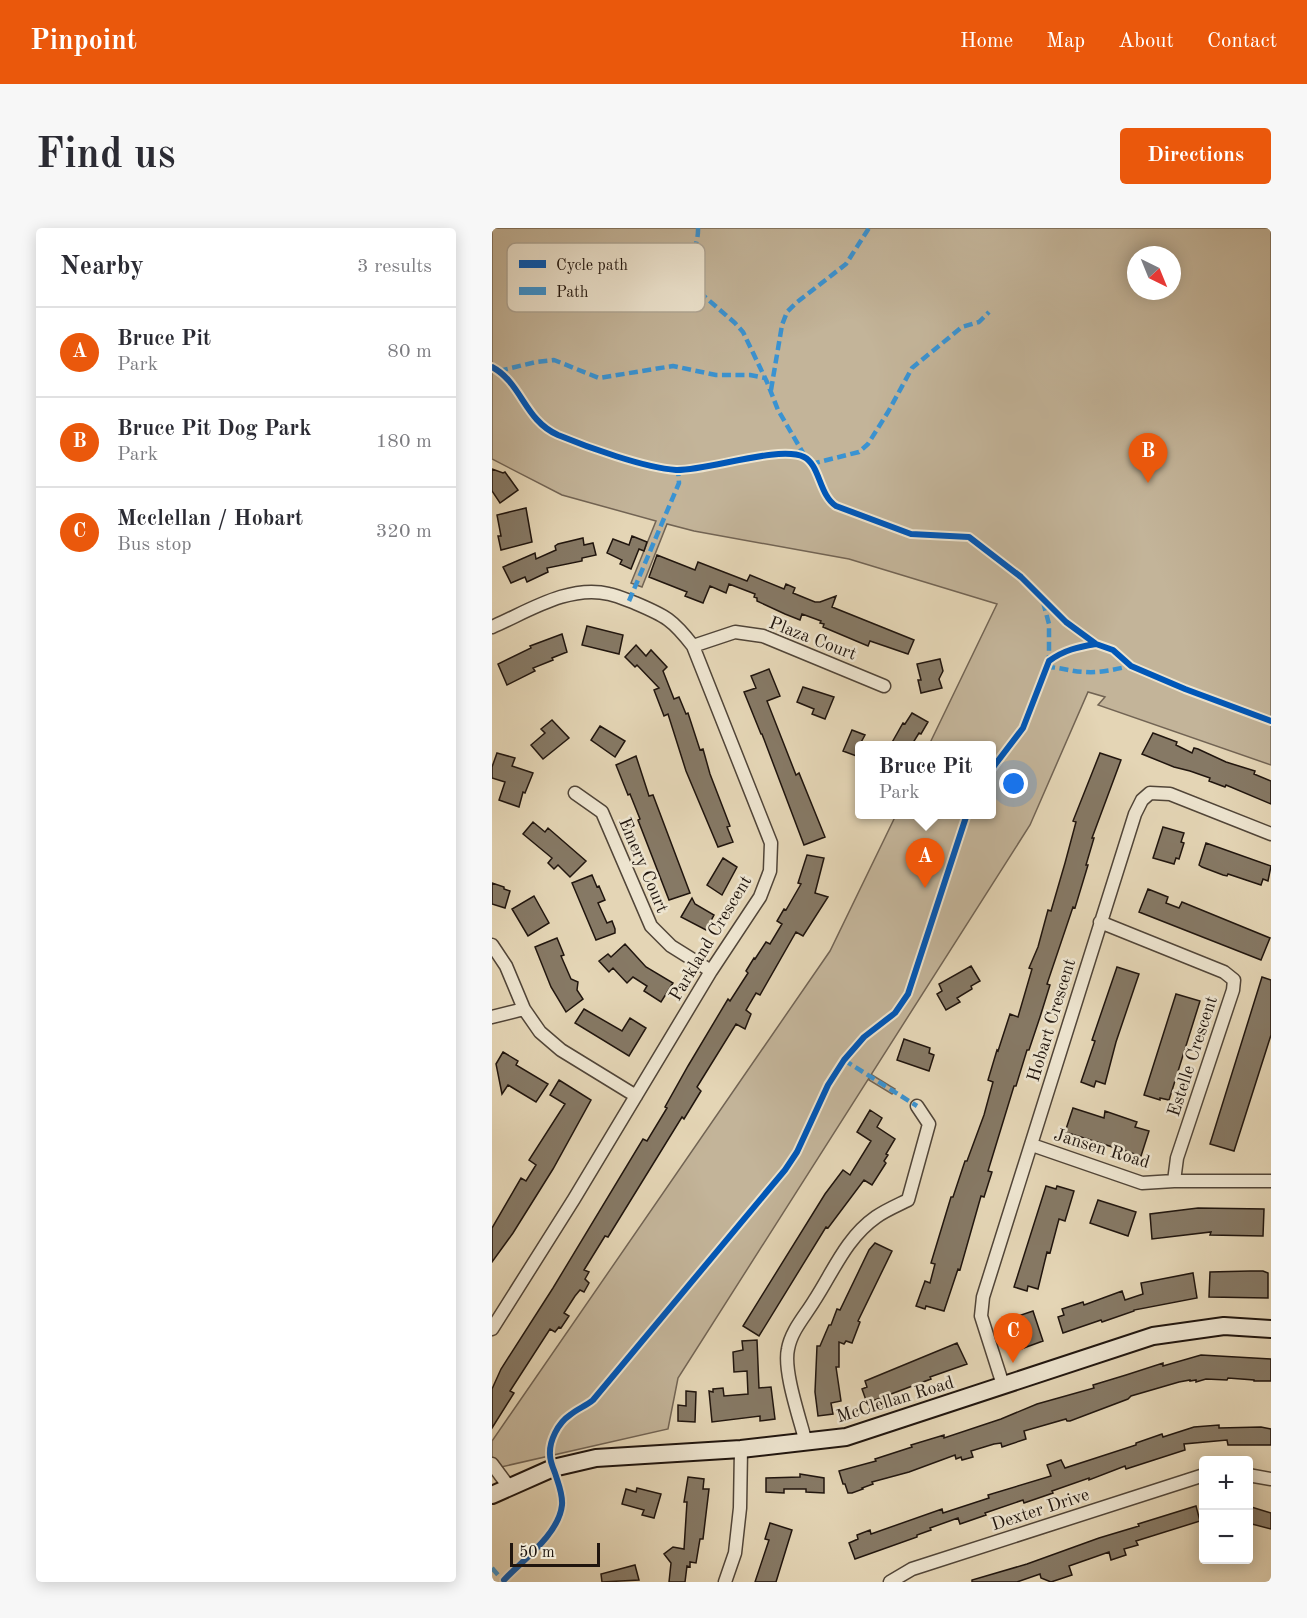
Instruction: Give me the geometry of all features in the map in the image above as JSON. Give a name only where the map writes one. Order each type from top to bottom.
[{"type":"street","name":"Parkland Crescent","points":[[492,1329],[574,1199],[711,971],[760,897],[770,870],[771,843],[693,646],[675,623],[658,613],[609,594],[596,592],[551,600],[495,626]]},
{"type":"street","points":[[492,612],[495,626]]},
{"type":"street","name":"Plaza Court","points":[[693,646],[735,632],[762,636],[884,686]]},
{"type":"street","name":"Emery Court","points":[[575,792],[602,812],[651,927],[671,946],[711,971]]},
{"type":"street","name":"Hobart Crescent","points":[[1002,1385],[981,1316],[983,1297],[1135,814],[1142,800],[1150,793],[1170,794],[1271,834]]},
{"type":"street","name":"Estelle Crescent","points":[[1100,922],[1224,972],[1234,980],[1233,990],[1177,1158],[1174,1181]]},
{"type":"street","points":[[492,945],[506,966],[524,1009],[540,1032],[561,1050],[636,1096]]},
{"type":"street","points":[[492,1017],[524,1009]]},
{"type":"street","points":[[806,1443],[787,1365],[787,1350],[792,1336],[823,1288],[838,1259],[855,1237],[876,1218],[908,1200],[929,1124],[917,1106]]},
{"type":"street","name":"Jansen Road","points":[[1032,1145],[1142,1183],[1271,1181]]},
{"type":"street","name":"McClellan Road","points":[[492,1495],[572,1462],[596,1458],[741,1449],[846,1437],[1153,1336],[1224,1326],[1271,1329]]},
{"type":"street","points":[[725,1582],[735,1554],[740,1508],[741,1449]]},
{"type":"street","points":[[492,1464],[509,1487]]},
{"type":"street","name":"Dexter Drive","points":[[890,1582],[912,1569],[1199,1476]]},
{"type":"street","points":[[1253,1476],[1271,1479]]},
{"type":"shaded area","points":[[492,228],[1271,228],[1271,765],[1098,705],[1105,697],[1088,692],[1030,825],[678,1378],[668,1429],[492,1469],[492,1441],[830,951],[894,819],[996,819],[996,741],[931,741],[997,604],[849,559],[667,524],[642,587],[631,583],[656,521],[562,495],[492,459]]},
{"type":"shaded area","points":[[872,1075],[895,1089],[892,1094],[869,1080]]},
{"type":"building","points":[[492,469],[505,472],[518,490],[500,503],[492,491]]},
{"type":"building","points":[[526,508],[532,542],[501,550],[497,515]]},
{"type":"building","points":[[632,536],[647,542],[644,551],[639,549],[631,569],[620,564],[622,560],[607,553],[613,539],[629,545]]},
{"type":"building","points":[[583,538],[584,545],[593,543],[596,555],[582,558],[582,561],[547,568],[548,572],[527,582],[525,577],[511,583],[503,567],[535,553],[536,559],[556,550],[555,546],[558,544]]},
{"type":"building","points":[[657,555],[695,570],[698,562],[747,581],[750,575],[784,589],[786,584],[795,588],[793,593],[815,602],[836,596],[832,607],[914,640],[908,654],[870,641],[868,646],[823,627],[824,624],[820,623],[821,621],[802,614],[800,620],[785,614],[757,601],[755,594],[729,584],[726,593],[710,586],[703,603],[685,596],[687,592],[649,577]]},
{"type":"building","points":[[587,626],[623,635],[619,654],[582,645]]},
{"type":"building","points":[[562,634],[567,652],[533,668],[535,671],[507,685],[498,664],[531,648],[530,646]]},
{"type":"building","points":[[636,645],[646,656],[651,650],[667,667],[663,671],[674,699],[679,697],[686,714],[688,713],[700,750],[703,749],[730,826],[727,827],[733,842],[718,847],[686,771],[668,714],[664,716],[654,690],[659,688],[637,665],[635,667],[625,657]]},
{"type":"building","points":[[940,659],[943,671],[939,679],[942,688],[921,693],[917,664]]},
{"type":"building","points":[[769,669],[780,696],[767,701],[796,775],[799,773],[825,837],[804,845],[744,692],[756,688],[751,676]]},
{"type":"building","points":[[803,687],[834,697],[825,719],[812,714],[814,709],[797,702]]},
{"type":"building","points":[[912,713],[928,722],[914,741],[893,741],[903,723],[905,724]]},
{"type":"building","points":[[552,720],[569,738],[543,759],[531,745],[545,733],[541,729]]},
{"type":"building","points":[[600,726],[625,741],[615,757],[591,740]]},
{"type":"building","points":[[852,730],[865,735],[862,741],[855,741],[855,756],[843,751]]},
{"type":"building","points":[[1153,733],[1177,742],[1176,745],[1192,753],[1194,748],[1198,749],[1226,762],[1255,771],[1254,774],[1271,781],[1271,804],[1226,785],[1225,787],[1209,781],[1210,778],[1142,754]]},
{"type":"building","points":[[497,753],[515,758],[512,766],[533,773],[525,793],[523,792],[519,807],[499,800],[505,782],[492,778],[492,767]]},
{"type":"building","points":[[1100,753],[1121,760],[1092,838],[1094,838],[1086,865],[1088,865],[1075,908],[1073,907],[1047,984],[1050,985],[1029,1050],[1027,1050],[1016,1086],[1014,1086],[988,1171],[992,1172],[984,1197],[981,1196],[960,1270],[958,1269],[944,1311],[926,1306],[925,1309],[916,1306],[925,1281],[930,1283],[935,1264],[931,1263],[951,1197],[953,1197],[984,1115],[993,1082],[988,1080],[997,1050],[1010,1014],[1018,1017],[1032,969],[1029,968],[1038,947],[1048,910],[1051,911],[1065,863],[1076,822],[1073,821]]},
{"type":"building","points":[[636,756],[649,796],[653,795],[690,893],[669,900],[638,820],[640,819],[616,765]]},
{"type":"building","points":[[533,822],[545,832],[548,828],[586,861],[570,877],[558,865],[554,869],[548,863],[552,858],[523,834]]},
{"type":"building","points":[[1163,827],[1184,833],[1181,842],[1184,843],[1179,859],[1176,858],[1174,864],[1153,858]]},
{"type":"building","points":[[1206,843],[1271,866],[1268,881],[1263,879],[1261,885],[1202,867],[1199,865]]},
{"type":"building","points":[[807,855],[824,858],[815,893],[828,897],[803,936],[796,932],[760,995],[756,993],[746,1010],[751,1014],[745,1029],[736,1024],[697,1087],[701,1091],[684,1119],[682,1117],[608,1237],[605,1236],[584,1270],[589,1272],[585,1279],[589,1283],[584,1292],[580,1290],[564,1313],[569,1316],[561,1328],[559,1327],[555,1332],[550,1329],[510,1391],[514,1393],[492,1428],[492,1389],[501,1369],[643,1139],[647,1141],[728,999],[730,1001],[748,973],[746,971],[754,958],[766,942],[770,944],[782,924],[777,921],[801,884],[798,883]]},
{"type":"building","points":[[723,858],[737,867],[722,895],[707,885]]},
{"type":"building","points":[[592,875],[605,900],[598,903],[607,923],[612,921],[615,929],[615,933],[596,940],[572,883]]},
{"type":"building","points":[[492,883],[510,891],[505,908],[492,904]]},
{"type":"building","points":[[1148,889],[1168,897],[1166,903],[1179,908],[1182,902],[1270,938],[1261,960],[1139,912]]},
{"type":"building","points":[[534,896],[549,923],[528,936],[512,909]]},
{"type":"building","points":[[692,898],[695,904],[714,915],[706,930],[681,917]]},
{"type":"building","points":[[557,938],[564,955],[561,956],[571,979],[578,982],[577,990],[583,999],[566,1012],[551,987],[535,947]]},
{"type":"building","points":[[625,944],[646,967],[673,983],[661,1002],[644,991],[647,986],[633,977],[627,983],[613,968],[609,972],[599,961],[608,954],[611,957]]},
{"type":"building","points":[[971,966],[980,981],[957,998],[960,1002],[946,1010],[937,994],[942,991],[939,984]]},
{"type":"building","points":[[1117,967],[1139,974],[1116,1042],[1105,1084],[1096,1081],[1094,1087],[1081,1082],[1095,1041],[1092,1040]]},
{"type":"building","points":[[1262,977],[1271,980],[1271,1035],[1234,1151],[1210,1144]]},
{"type":"building","points":[[1176,994],[1200,1001],[1169,1100],[1160,1098],[1160,1100],[1144,1095]]},
{"type":"building","points":[[584,1009],[622,1031],[630,1018],[646,1028],[629,1056],[575,1023]]},
{"type":"building","points":[[904,1039],[930,1048],[929,1053],[934,1055],[929,1071],[897,1060]]},
{"type":"building","points":[[503,1052],[518,1061],[516,1065],[548,1084],[536,1102],[508,1085],[502,1094],[496,1064]]},
{"type":"building","points":[[559,1080],[591,1100],[553,1169],[492,1262],[492,1228],[521,1178],[526,1181],[536,1165],[529,1160],[565,1104],[550,1095]]},
{"type":"building","points":[[1073,1108],[1104,1118],[1105,1111],[1137,1122],[1135,1127],[1149,1131],[1141,1156],[1065,1132]]},
{"type":"building","points":[[870,1110],[882,1118],[877,1127],[895,1139],[886,1154],[888,1155],[884,1161],[886,1163],[872,1185],[864,1180],[828,1228],[826,1227],[759,1336],[743,1326],[825,1194],[843,1170],[850,1175],[871,1141],[857,1132]]},
{"type":"building","points":[[1046,1186],[1056,1189],[1057,1186],[1074,1191],[1065,1221],[1059,1219],[1050,1253],[1047,1252],[1038,1289],[1028,1286],[1027,1291],[1014,1287]]},
{"type":"building","points":[[1098,1200],[1136,1212],[1128,1236],[1090,1223]]},
{"type":"building","points":[[1198,1208],[1264,1209],[1263,1236],[1210,1235],[1211,1232],[1152,1239],[1150,1214]]},
{"type":"building","points":[[875,1243],[892,1251],[858,1321],[860,1322],[852,1343],[839,1342],[839,1367],[836,1367],[841,1401],[831,1403],[833,1414],[818,1416],[815,1392],[817,1346],[820,1346],[837,1309],[840,1310],[869,1250]]},
{"type":"building","points":[[1263,1271],[1268,1273],[1268,1298],[1209,1297],[1210,1272]]},
{"type":"building","points":[[1193,1273],[1197,1298],[1134,1310],[1063,1333],[1058,1317],[1064,1315],[1062,1309],[1083,1302],[1084,1305],[1122,1291],[1125,1300],[1143,1294],[1141,1283]]},
{"type":"building","points":[[1033,1311],[1043,1341],[1021,1349],[1012,1318]]},
{"type":"building","points":[[757,1340],[759,1388],[771,1387],[775,1419],[760,1421],[760,1416],[712,1422],[709,1391],[713,1392],[713,1389],[723,1388],[724,1396],[748,1394],[747,1371],[734,1372],[733,1352],[743,1350],[742,1341]]},
{"type":"building","points":[[957,1343],[967,1364],[867,1403],[862,1389],[867,1387],[865,1381]]},
{"type":"building","points":[[1201,1355],[1271,1359],[1271,1381],[1228,1378],[1227,1380],[1206,1379],[1196,1382],[1196,1380],[1190,1380],[1179,1382],[1131,1396],[1070,1421],[1066,1419],[1024,1431],[1026,1439],[1002,1447],[1001,1443],[971,1451],[973,1457],[962,1460],[961,1457],[956,1459],[955,1455],[909,1472],[872,1482],[873,1484],[852,1493],[848,1493],[843,1484],[839,1471],[876,1461],[875,1459],[912,1447],[911,1445],[944,1435],[944,1438],[1037,1404],[1094,1388],[1093,1385],[1163,1363],[1163,1366]]},
{"type":"building","points":[[686,1391],[696,1392],[695,1422],[678,1421],[678,1405],[686,1406]]},
{"type":"building","points":[[1219,1425],[1219,1428],[1261,1427],[1271,1429],[1271,1445],[1228,1445],[1227,1440],[1184,1444],[1185,1450],[1126,1469],[1125,1466],[1024,1503],[1023,1500],[985,1513],[986,1515],[960,1524],[958,1518],[930,1528],[931,1530],[917,1537],[855,1559],[849,1543],[858,1539],[857,1535],[870,1530],[871,1534],[942,1509],[943,1513],[989,1498],[988,1495],[1051,1476],[1047,1465],[1061,1460],[1065,1468],[1162,1434],[1163,1437],[1194,1427]]},
{"type":"building","points":[[800,1474],[824,1478],[824,1493],[806,1492],[806,1489],[784,1489],[784,1493],[766,1492],[766,1478],[800,1477]]},
{"type":"building","points":[[688,1477],[704,1479],[703,1489],[709,1489],[703,1539],[700,1539],[696,1563],[690,1562],[690,1567],[687,1566],[685,1582],[669,1582],[671,1563],[664,1554],[673,1547],[684,1549],[687,1502],[684,1502]]},
{"type":"building","points":[[637,1488],[661,1494],[654,1518],[642,1515],[644,1510],[622,1504],[626,1489],[636,1492]]},
{"type":"building","points":[[1196,1506],[1199,1517],[1199,1521],[1136,1541],[1138,1545],[1124,1549],[1126,1555],[1111,1560],[1109,1552],[1069,1566],[1072,1575],[1051,1582],[1041,1578],[1040,1574],[1017,1582],[972,1582],[972,1580],[1139,1526],[1138,1524]]},
{"type":"building","points":[[1253,1508],[1271,1513],[1271,1529],[1253,1524]]},
{"type":"building","points":[[770,1523],[792,1530],[776,1582],[755,1582],[769,1540],[765,1539]]},
{"type":"building","points":[[635,1565],[639,1580],[602,1582],[601,1574]]},
{"type":"marked path","points":[[696,243],[698,228]]},
{"type":"marked path","points":[[771,390],[782,325],[787,312],[846,264],[869,228]]},
{"type":"marked path","points":[[705,297],[743,332],[778,410],[806,458]]},
{"type":"marked path","points":[[811,464],[859,452],[868,444],[912,368],[962,327],[979,322],[989,312]]},
{"type":"marked path","points":[[499,371],[554,360],[599,378],[673,366],[716,375],[750,375],[765,378]]},
{"type":"marked path","points":[[629,601],[679,483],[678,470]]},
{"type":"marked path","points":[[1043,602],[1049,624],[1049,661]]},
{"type":"marked path","points":[[1046,667],[1092,672],[1131,666]]},
{"type":"marked path","points":[[844,1060],[917,1106]]},
{"type":"marked path","points":[[492,1568],[504,1582]]},
{"type":"cycle path","points":[[492,367],[510,382],[530,411],[547,428],[570,440],[633,461],[676,470],[778,454],[804,457],[813,466],[826,495],[836,506],[911,534],[969,537],[1021,577],[1066,622],[1096,644],[1113,650],[1131,666],[1271,721]]},
{"type":"cycle path","points":[[996,763],[1023,728],[1049,661],[1071,650],[1096,644]]},
{"type":"cycle path","points":[[504,1580],[539,1546],[559,1516],[562,1497],[550,1455],[551,1444],[558,1427],[566,1418],[593,1400],[785,1170],[797,1152],[828,1085],[844,1060],[864,1037],[895,1013],[908,994],[965,819]]},
{"type":"place","name":"Bruce Pit Dog Park","points":[[1148,483]]},
{"type":"place","name":"Bruce Pit","points":[[925,888]]},
{"type":"place","name":"Mcclellan / Hobart","points":[[1013,1363]]}]
